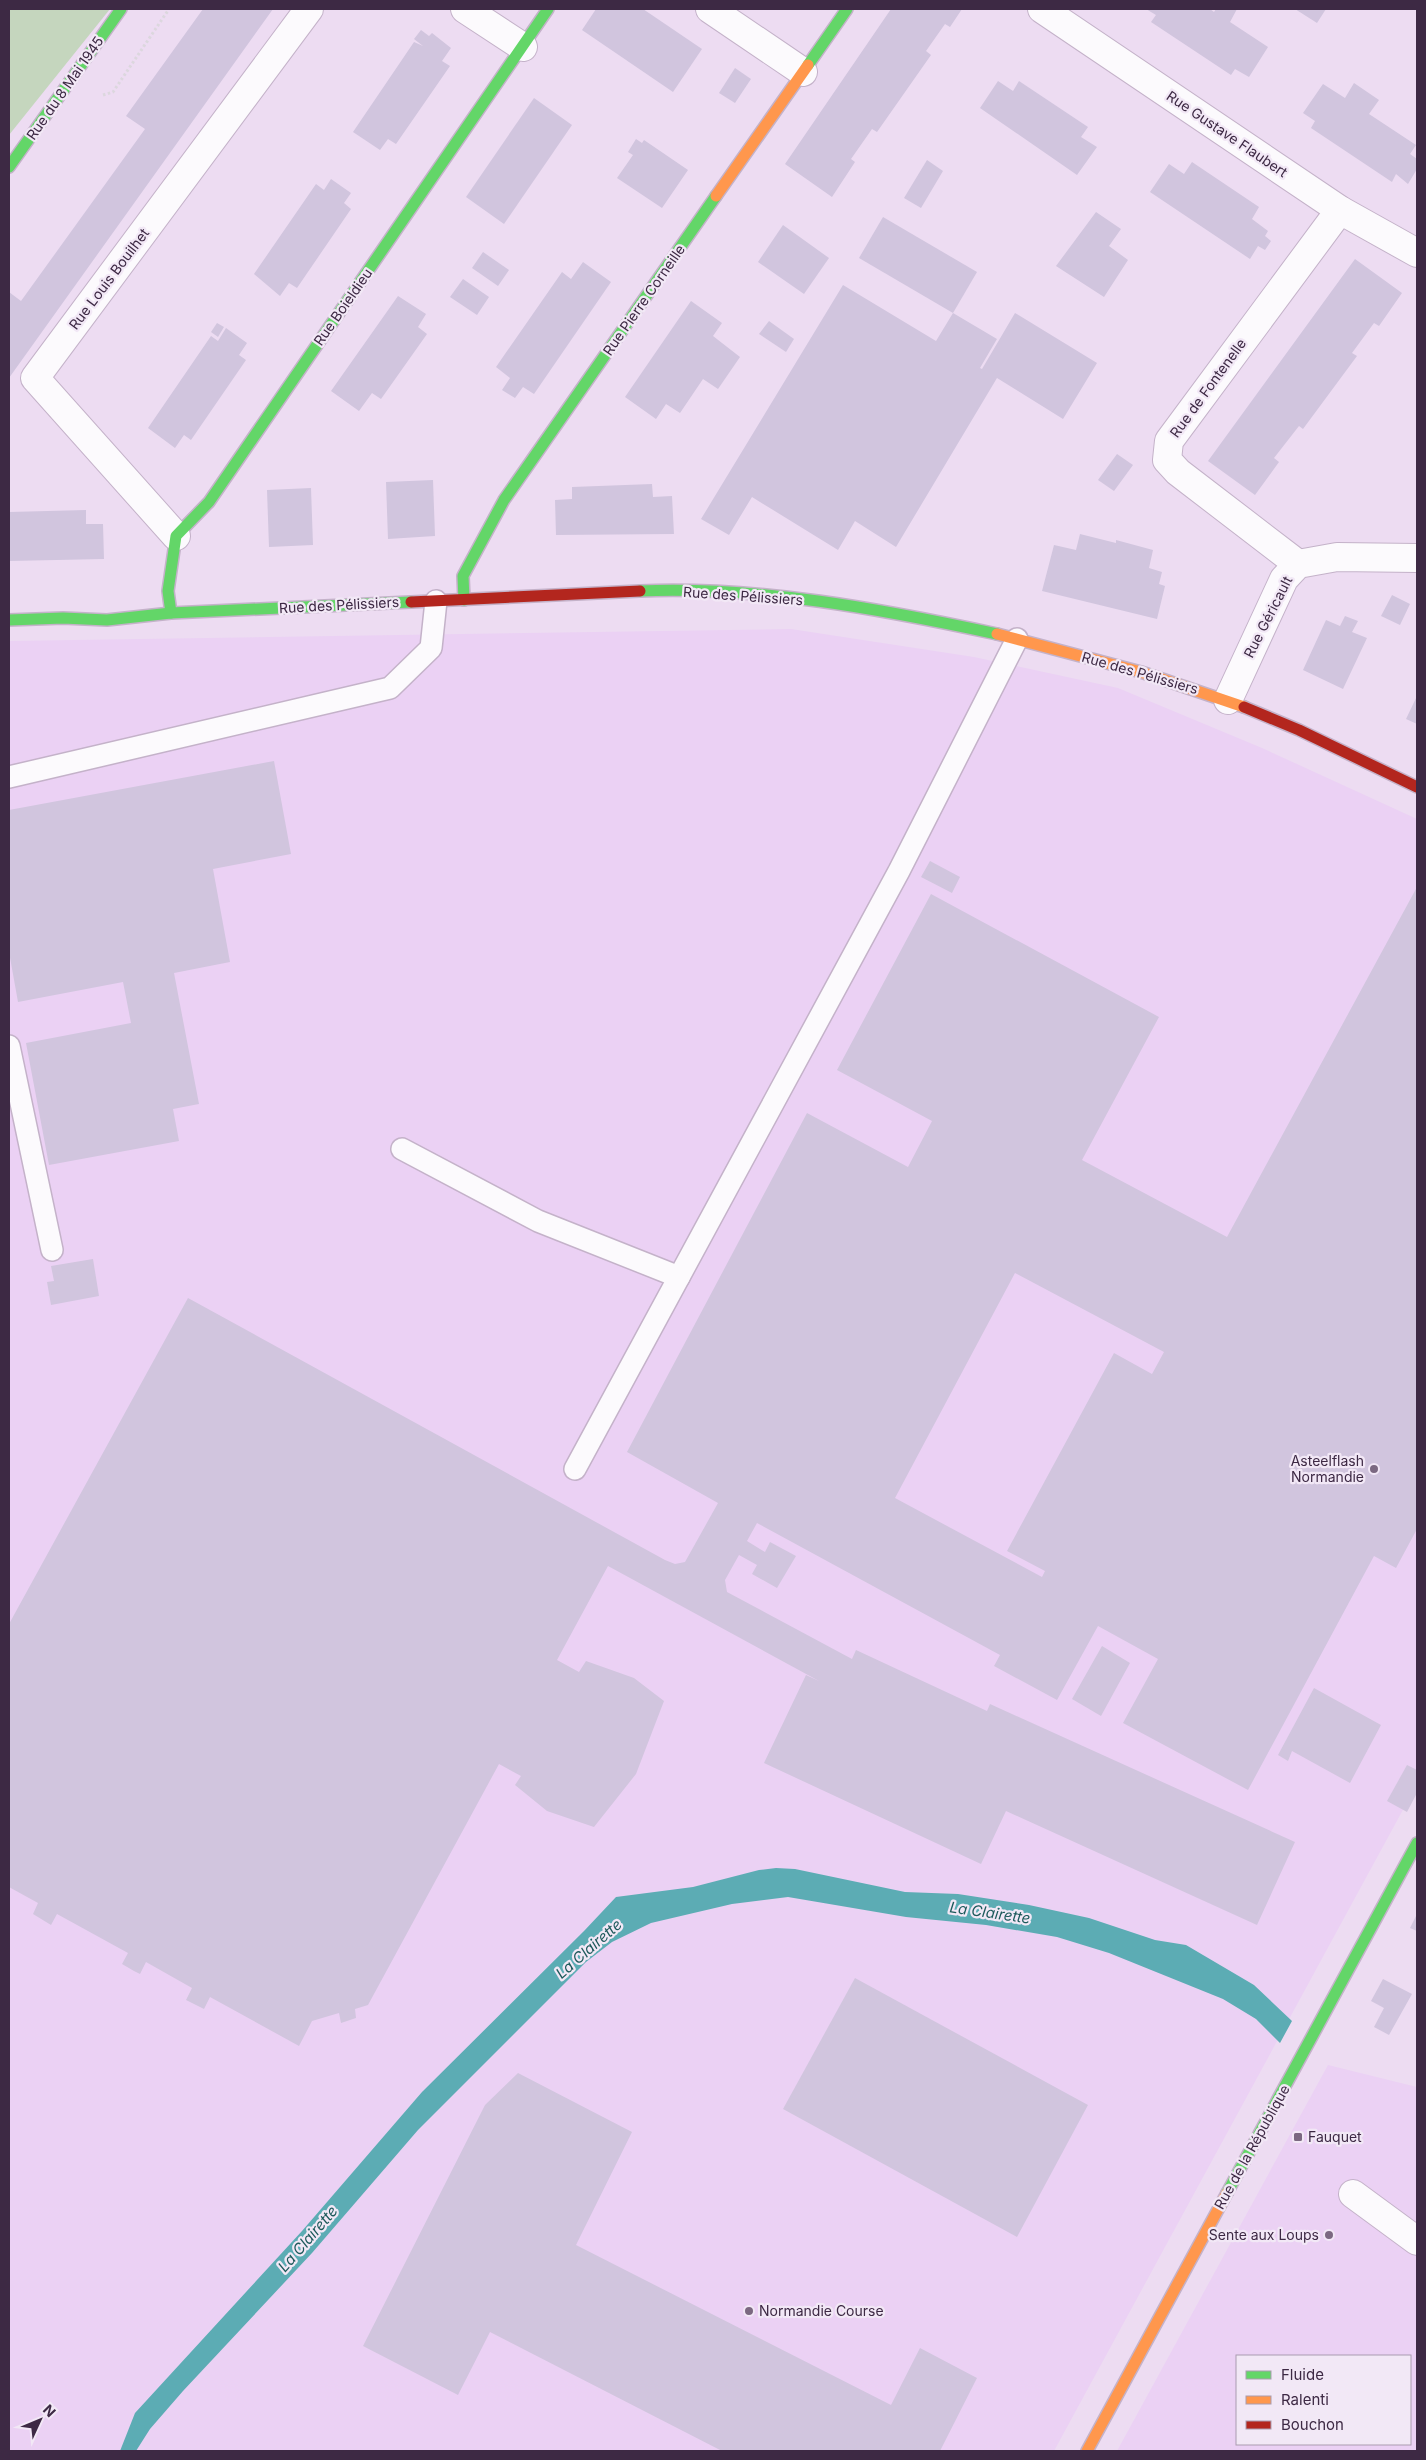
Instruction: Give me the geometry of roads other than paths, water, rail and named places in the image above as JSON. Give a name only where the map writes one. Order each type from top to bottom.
[{"type":"street","name":"Rue du 8 Mai 1945","points":[[9,167],[121,9]]},
{"type":"street","name":"Rue Louis Bouilhet","points":[[176,536],[35,378],[310,9]]},
{"type":"street","points":[[465,9],[523,47]]},
{"type":"street","name":"Rue Boieldieu","points":[[176,536],[208,502],[548,9]]},
{"type":"street","points":[[710,9],[803,72]]},
{"type":"street","name":"Rue Pierre Corneille","points":[[464,600],[463,576],[504,500],[847,9]]},
{"type":"street","name":"Rue Gustave Flaubert","points":[[1042,9],[1340,210],[1417,253]]},
{"type":"street","name":"Rue de Fontenelle","points":[[1298,564],[1178,472],[1167,460],[1169,441],[1340,210]]},
{"type":"street","points":[[171,613],[168,591],[176,536]]},
{"type":"street","name":"Rue Géricault","points":[[1228,700],[1284,579],[1298,564],[1338,557],[1417,558]]},
{"type":"street","name":"Rue des Pélissiers","points":[[9,620],[63,618],[107,620],[171,613],[649,592],[716,591],[795,599],[908,615],[1017,639],[1138,670],[1228,700],[1417,787]]},
{"type":"street","name":"Rue de la République","points":[[1087,2451],[1417,1842]]},
{"type":"street","points":[[1353,2194],[1417,2241]]},
{"type":"lane","points":[[9,777],[390,688],[431,648],[436,601]]},
{"type":"lane","points":[[575,1470],[898,871],[1017,639]]},
{"type":"lane","points":[[9,1046],[52,1250]]},
{"type":"lane","points":[[402,1149],[538,1221],[679,1277]]},
{"type":"water","name":"La Clairette","points":[[776,1868],[795,1869],[905,1892],[958,1894],[1029,1905],[1089,1918],[1155,1940],[1186,1945],[1254,1985],[1292,2021],[1280,2043],[1256,2019],[1223,1999],[1109,1953],[1057,1937],[986,1925],[906,1917],[788,1897],[732,1904],[651,1923],[612,1942],[586,1962],[418,2130],[312,2253],[183,2391],[150,2429],[136,2451],[120,2451],[135,2413],[302,2231],[422,2092],[616,1897],[693,1887],[759,1870]]},
{"type":"place","name":"Asteelflash Normandie","points":[[1374,1469]]},
{"type":"place","name":"Fauquet","points":[[1298,2137]]},
{"type":"place","name":"Sente aux Loups","points":[[1329,2235]]},
{"type":"place","name":"Normandie Course","points":[[749,2311]]}]
